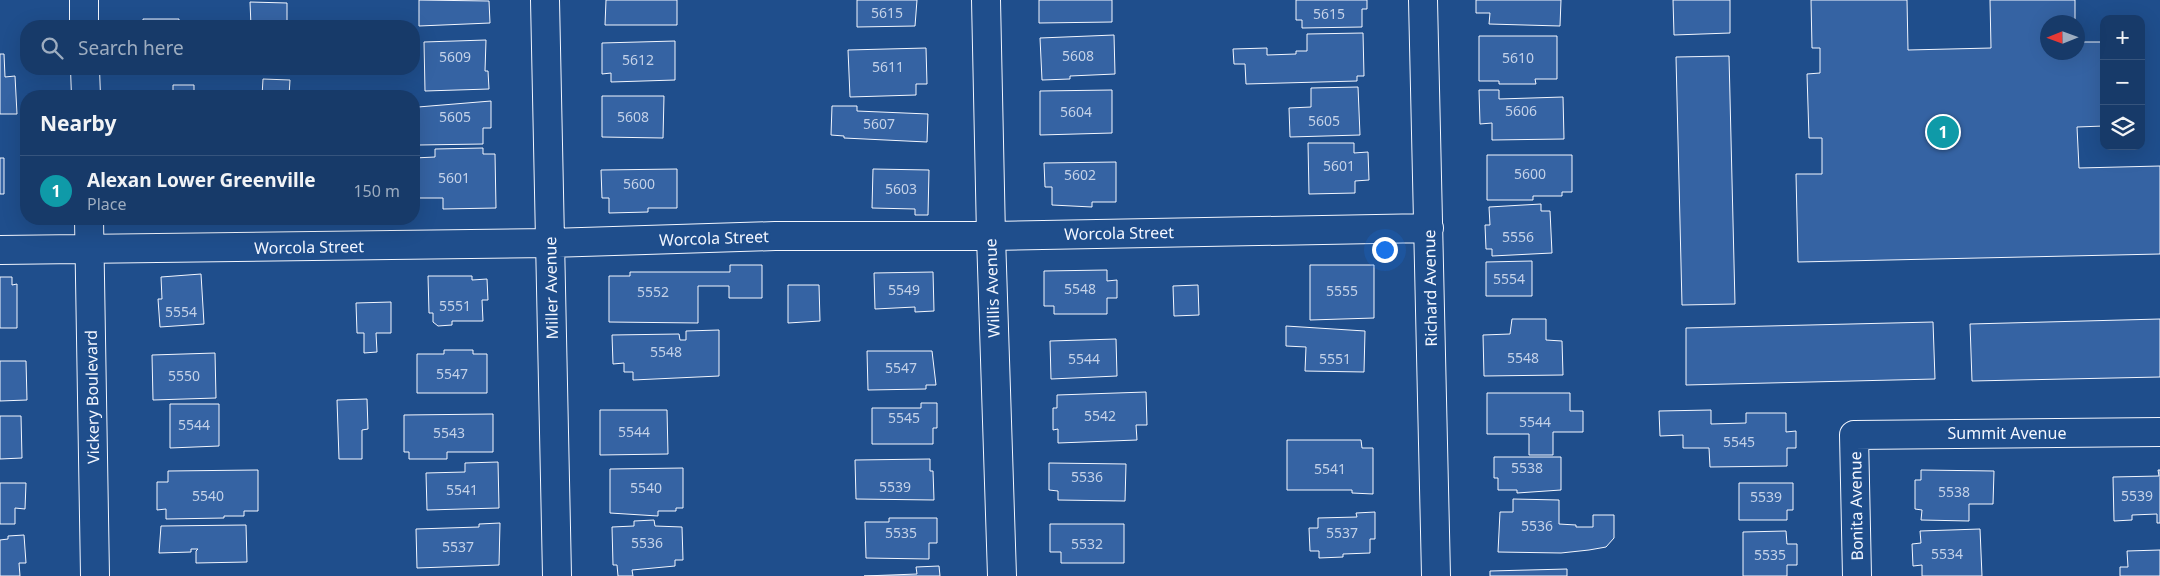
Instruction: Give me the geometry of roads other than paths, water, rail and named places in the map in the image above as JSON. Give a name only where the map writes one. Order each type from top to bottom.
[{"type":"street","points":[[84,0],[84,20]]},
{"type":"street","name":"Miller Avenue","points":[[545,0],[557,576]]},
{"type":"street","name":"Willis Avenue","points":[[986,0],[991,236],[1002,576]]},
{"type":"street","name":"Richard Avenue","points":[[1423,0],[1436,576]]},
{"type":"street","points":[[85,75],[86,90]]},
{"type":"street","name":"Vickery Boulevard","points":[[89,225],[95,576]]},
{"type":"street","name":"Worcola Street","points":[[0,250],[550,243],[775,236],[991,236],[1428,228]]},
{"type":"street","name":"Summit Avenue","points":[[1854,436],[2160,432]]},
{"type":"street","name":"Bonita Avenue","points":[[1854,436],[1857,576]]},
{"type":"place","name":"Alexan Lower Greenville","points":[[1943,132]]}]
